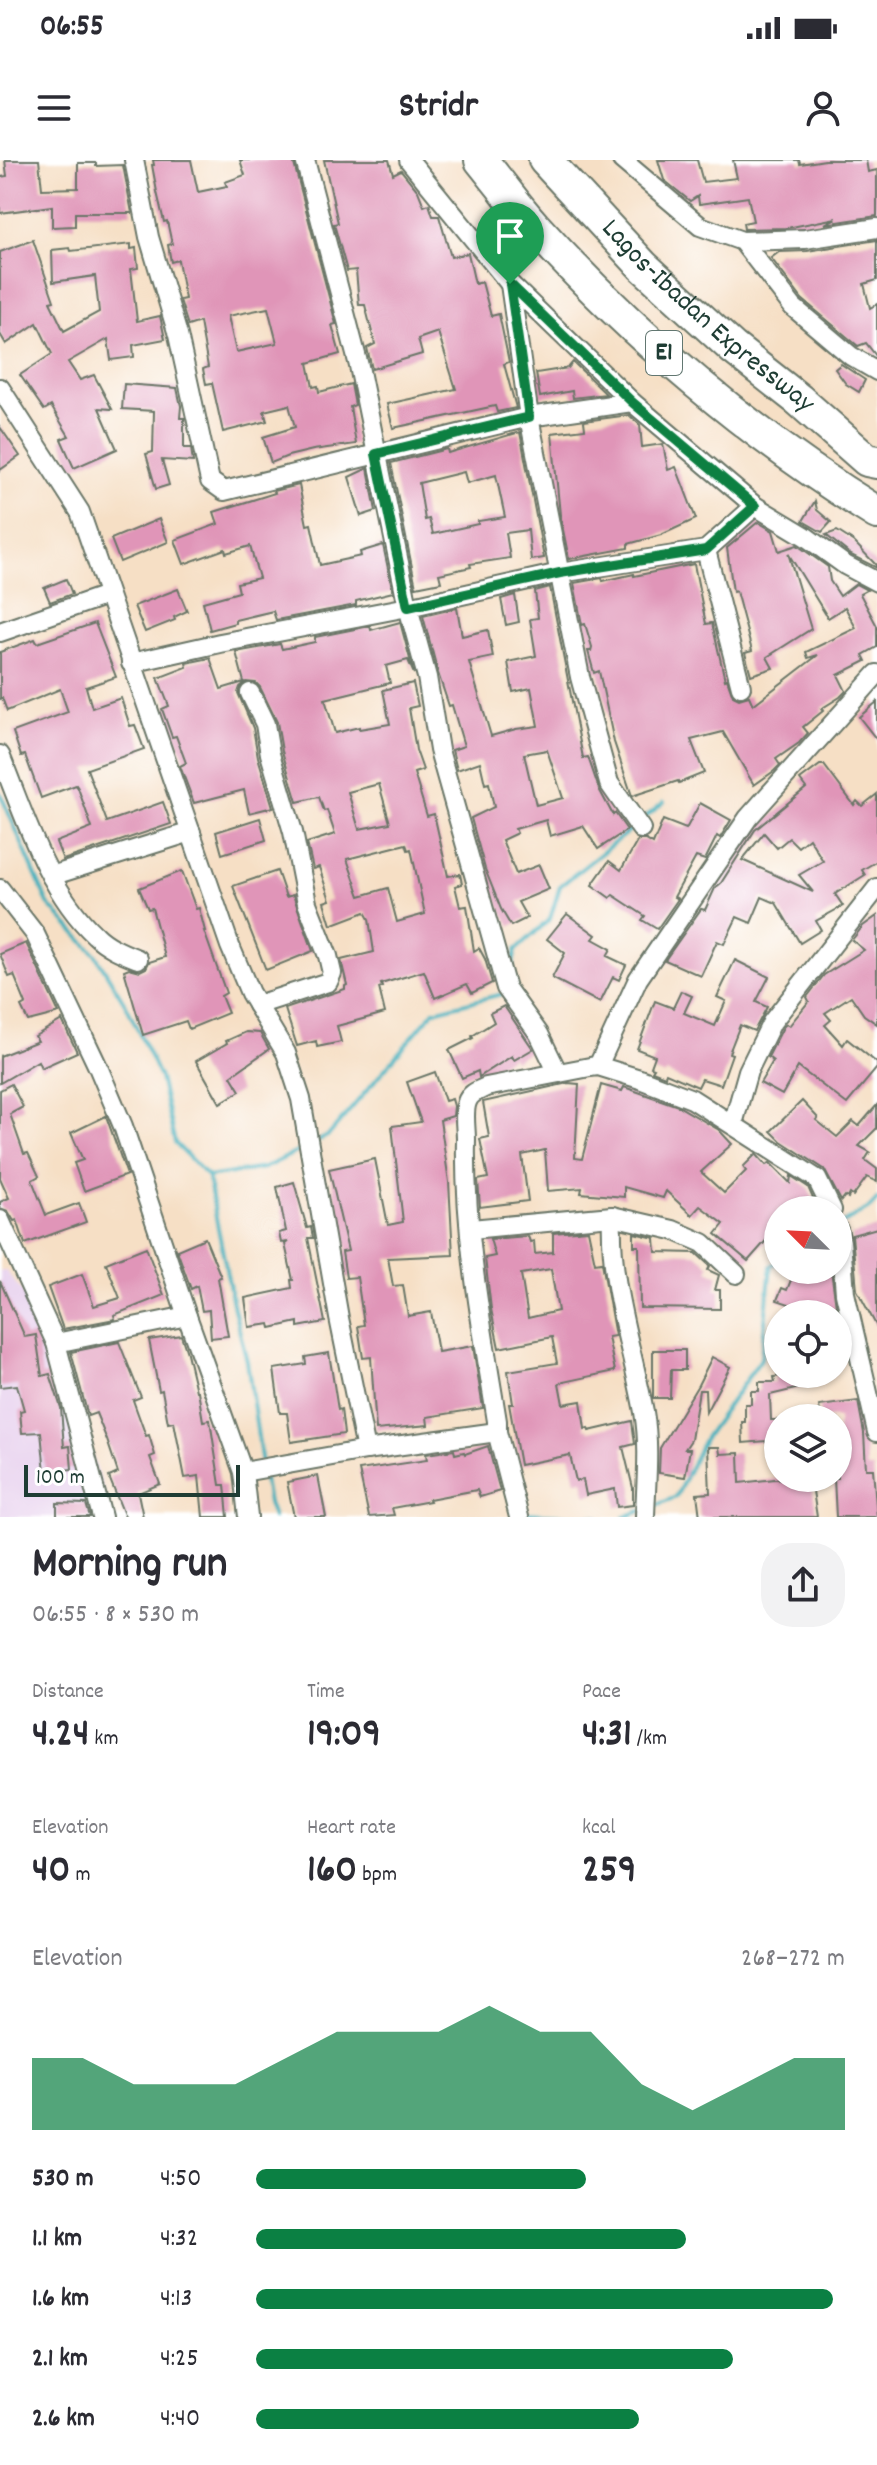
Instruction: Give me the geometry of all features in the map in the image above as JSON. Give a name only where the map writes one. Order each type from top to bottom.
[{"type":"highway","name":"Lagos-Ibadan Expressway","points":[[481,160],[534,226],[595,290],[645,336],[713,396],[772,442],[877,513]]},
{"type":"highway","name":"Lagos-Ibadan Expressway","points":[[545,160],[643,266],[733,348],[874,458]]},
{"type":"street","points":[[134,160],[149,237],[178,335],[210,481],[224,491],[529,417],[632,402]]},
{"type":"street","points":[[305,160],[359,366],[408,607],[427,677],[439,750],[506,988],[539,1034],[558,1073]]},
{"type":"street","points":[[409,160],[510,284],[632,402],[755,506],[845,565],[877,582]]},
{"type":"street","points":[[622,160],[700,226],[742,241],[805,239],[877,228]]},
{"type":"street","points":[[742,241],[793,307],[851,356],[877,371]]},
{"type":"street","points":[[510,284],[529,417],[580,677],[609,783],[641,829]]},
{"type":"street","points":[[0,388],[80,512],[230,946],[250,993],[286,1053],[301,1099],[333,1289],[366,1450]]},
{"type":"street","points":[[131,663],[560,573],[706,550],[755,506]]},
{"type":"street","points":[[706,550],[741,687]]},
{"type":"street","points":[[0,632],[107,595]]},
{"type":"street","points":[[598,1066],[638,979],[748,818],[877,674]]},
{"type":"street","points":[[250,693],[265,724],[270,754],[293,832],[307,903],[332,973],[328,982],[257,1005]]},
{"type":"street","points":[[0,755],[51,876],[77,915],[95,936],[116,950],[138,959]]},
{"type":"street","points":[[51,876],[191,832]]},
{"type":"street","points":[[733,1124],[748,1071],[772,1022],[877,888]]},
{"type":"street","points":[[0,889],[35,934],[98,1067],[128,1140],[243,1472],[248,1517]]},
{"type":"street","points":[[519,1517],[497,1432],[471,1229],[465,1173],[466,1103],[473,1093],[486,1087],[598,1066],[692,1099],[817,1179],[826,1196]]},
{"type":"street","points":[[471,1229],[612,1216],[673,1230],[703,1243],[736,1274]]},
{"type":"street","points":[[612,1216],[613,1262],[644,1414],[648,1453],[645,1517]]},
{"type":"street","points":[[0,1220],[56,1343],[102,1517]]},
{"type":"street","points":[[844,1284],[877,1432]]},
{"type":"street","points":[[56,1343],[187,1316]]},
{"type":"street","points":[[243,1472],[366,1450],[497,1432]]},
{"type":"shaded area","points":[[0,1271],[6,1271],[47,1323],[108,1502],[109,1517],[0,1517]]},
{"type":"building","points":[[5,160],[39,160],[42,189],[78,188],[78,163],[123,165],[132,213],[75,213],[75,226],[52,227],[52,206],[0,213],[0,177],[7,176]]},
{"type":"building","points":[[153,160],[191,160],[198,192],[227,186],[225,182],[245,175],[240,160],[293,160],[336,324],[332,325],[340,354],[308,363],[313,387],[318,386],[319,392],[351,384],[355,405],[350,407],[356,444],[313,450],[271,463],[263,437],[295,427],[289,405],[264,411],[267,421],[223,432],[212,383],[206,384],[203,369],[208,367],[200,322],[188,326],[180,300],[185,299],[178,260],[171,262],[168,245],[172,244],[157,192]],"holes":[[[268,308],[277,343],[236,352],[228,316]]]},
{"type":"building","points":[[324,160],[389,160],[393,174],[401,170],[418,191],[424,206],[429,204],[433,216],[439,216],[451,257],[468,253],[475,284],[482,282],[491,316],[499,314],[509,362],[504,364],[516,408],[497,412],[495,406],[393,428],[387,404],[456,389],[438,332],[418,339],[422,354],[372,369],[367,348],[375,344],[365,305],[359,305],[356,270],[347,271],[334,224],[338,223]]},
{"type":"building","points":[[658,160],[697,160],[703,182],[737,178],[733,160],[799,160],[800,164],[825,160],[866,160],[868,172],[877,170],[877,216],[825,224],[836,218],[787,228],[744,229],[743,223],[753,221],[748,197],[699,204],[698,196],[690,201],[664,180]]},
{"type":"building","points":[[33,240],[54,301],[50,302],[64,331],[99,312],[95,276],[53,282],[52,250],[70,248],[71,251],[131,244],[131,249],[136,248],[138,268],[131,269],[137,321],[160,316],[165,339],[133,345],[134,357],[111,360],[108,339],[68,362],[80,380],[94,375],[112,409],[99,408],[117,449],[74,468],[61,439],[69,436],[51,406],[44,410],[20,375],[52,354],[37,323],[6,344],[0,334],[0,252]]},
{"type":"building","points":[[877,240],[877,280],[864,284],[870,308],[877,304],[877,357],[866,343],[858,346],[802,299],[771,258],[779,252],[807,251]]},
{"type":"building","points":[[573,362],[606,394],[573,398],[572,391],[540,397],[536,373],[568,368]]},
{"type":"building","points":[[841,364],[865,380],[859,392],[846,384],[835,369]]},
{"type":"building","points":[[124,384],[177,388],[180,418],[184,418],[184,448],[191,448],[193,462],[162,460],[169,485],[156,489],[146,454],[153,452],[154,411],[122,409]]},
{"type":"building","points":[[629,415],[640,425],[642,447],[663,444],[668,470],[676,467],[696,519],[661,535],[628,544],[628,548],[569,559],[560,515],[552,433],[585,429],[584,421]]},
{"type":"building","points":[[0,427],[20,456],[0,470]]},
{"type":"building","points":[[520,432],[544,558],[531,560],[528,530],[506,533],[510,558],[470,564],[471,567],[439,574],[441,582],[416,587],[391,463],[447,449],[448,453]],"holes":[[[464,472],[467,483],[496,475],[505,517],[433,534],[429,519],[425,520],[419,483]]]},
{"type":"building","points":[[368,468],[376,511],[361,516],[349,477]]},
{"type":"building","points":[[299,485],[307,525],[311,524],[320,565],[361,556],[360,552],[383,545],[393,592],[356,601],[356,605],[276,620],[273,611],[210,630],[203,602],[239,592],[237,583],[259,578],[250,546],[226,553],[225,549],[184,564],[175,540],[218,524],[214,512]]},
{"type":"building","points":[[815,501],[817,510],[831,522],[822,532],[803,521]]},
{"type":"building","points":[[159,519],[168,542],[120,562],[111,539]]},
{"type":"building","points":[[758,522],[773,531],[779,551],[797,545],[828,567],[830,581],[840,596],[856,584],[867,590],[860,594],[877,626],[877,647],[863,655],[866,661],[838,675],[846,691],[803,727],[808,733],[776,759],[780,765],[774,771],[754,785],[723,732],[691,740],[704,773],[632,796],[614,742],[599,671],[594,673],[588,651],[592,647],[585,624],[582,625],[574,583],[602,578],[603,581],[694,564],[706,624],[712,623],[725,680],[733,696],[739,699],[749,696],[753,705],[818,655],[808,658],[806,652],[856,628],[845,607],[828,618],[788,553],[811,629],[767,657],[773,668],[751,675],[745,653],[752,651],[736,591],[733,592],[727,548]]},
{"type":"building","points":[[837,531],[854,542],[877,568],[851,555],[826,535]]},
{"type":"building","points":[[66,579],[72,594],[50,602],[44,588]]},
{"type":"building","points":[[550,587],[583,758],[588,757],[599,789],[613,815],[615,813],[627,830],[598,849],[583,826],[550,836],[546,820],[515,829],[517,833],[502,840],[516,874],[539,865],[549,889],[518,902],[527,918],[511,926],[485,869],[471,818],[494,807],[489,783],[485,784],[480,762],[457,770],[452,750],[464,746],[452,705],[449,706],[438,673],[423,616],[457,608],[462,636],[488,630],[493,657],[469,662],[491,736],[538,726],[531,688],[513,692],[508,662],[536,656],[530,619],[538,618],[535,591]],"holes":[[[547,750],[563,798],[536,805],[524,754]]]},
{"type":"building","points":[[178,589],[187,611],[174,617],[175,620],[145,632],[134,606]]},
{"type":"building","points":[[515,595],[519,622],[506,625],[501,599]]},
{"type":"building","points":[[400,622],[414,674],[408,660],[386,666],[390,683],[325,699],[335,733],[390,724],[383,690],[413,683],[418,706],[409,708],[416,750],[423,770],[414,773],[427,816],[434,814],[448,876],[460,874],[462,884],[455,886],[460,907],[467,906],[474,951],[479,948],[492,983],[472,993],[467,984],[435,998],[424,971],[381,984],[379,988],[385,1013],[337,1026],[341,1042],[317,1047],[316,1041],[297,1046],[285,1009],[345,989],[347,985],[341,960],[374,952],[369,919],[365,912],[331,925],[324,902],[330,900],[319,867],[313,869],[307,843],[335,834],[319,797],[297,802],[277,722],[260,687],[256,683],[246,682],[238,693],[253,728],[273,807],[249,813],[244,790],[194,803],[180,766],[186,763],[162,709],[169,706],[158,678],[187,667],[186,663],[210,658],[221,689],[244,682],[236,652],[280,644],[282,649],[315,642],[315,637],[370,626],[371,630]],"holes":[[[379,784],[390,823],[359,829],[348,792]],[[406,844],[408,850],[411,849],[425,914],[397,922],[388,888],[360,896],[347,859]]]},
{"type":"building","points":[[95,623],[116,677],[86,687],[92,708],[121,698],[130,726],[135,725],[144,749],[87,769],[107,822],[163,802],[171,824],[63,860],[56,842],[92,828],[78,788],[76,785],[41,798],[13,732],[68,712],[60,689],[7,711],[0,699],[0,652]]},
{"type":"building","points":[[877,702],[877,740],[859,717]]},
{"type":"building","points":[[824,765],[854,805],[857,801],[862,806],[877,794],[877,861],[862,870],[865,875],[835,894],[843,906],[816,921],[821,930],[800,943],[776,903],[762,897],[751,923],[737,917],[724,944],[717,941],[701,976],[665,960],[701,909],[705,910],[715,888],[755,830],[806,788],[800,780]],"holes":[[[764,833],[777,848],[789,838],[798,847],[809,838],[823,861],[799,875],[813,892],[742,860]]]},
{"type":"building","points":[[700,803],[731,820],[720,838],[717,836],[705,860],[696,857],[674,897],[678,899],[657,929],[642,920],[645,916],[592,885],[609,861],[621,870],[638,840],[653,844],[663,820],[686,829]]},
{"type":"building","points":[[260,818],[266,840],[222,854],[216,832]]},
{"type":"building","points":[[182,871],[196,909],[199,908],[226,993],[221,996],[228,1013],[189,1029],[186,1021],[143,1035],[124,970],[140,971],[149,962],[165,957],[152,908],[148,909],[139,888]]},
{"type":"building","points":[[277,871],[286,897],[293,895],[313,951],[266,970],[233,886]]},
{"type":"building","points":[[567,914],[596,935],[593,939],[611,949],[607,956],[626,965],[619,980],[613,977],[600,1003],[552,978],[565,953],[547,939]]},
{"type":"building","points":[[877,916],[877,1024],[864,1015],[851,996],[825,1013],[831,1020],[825,1025],[843,1045],[847,1039],[877,1063],[877,1068],[847,1104],[798,1067],[782,1095],[760,1083],[773,1061],[768,1057],[783,1027],[786,1024],[789,1026],[809,1001],[807,997],[824,975],[864,950],[852,940],[863,926]]},
{"type":"building","points":[[26,943],[59,1013],[28,1021],[21,1007],[26,1004],[14,975],[9,977],[0,954]]},
{"type":"building","points":[[735,960],[769,977],[756,1002],[767,1007],[754,1031],[740,1025],[721,1085],[702,1079],[698,1087],[666,1073],[665,1076],[652,1071],[655,1056],[637,1049],[655,1001],[673,1008],[681,991],[692,996],[684,1013],[715,1026],[726,1001],[717,997]]},
{"type":"building","points":[[504,1006],[533,1049],[514,1060],[512,1056],[479,1077],[478,1071],[462,1078],[449,1050],[473,1038],[494,1022],[490,1013]]},
{"type":"building","points":[[62,1020],[77,1052],[41,1068],[38,1061],[0,1083],[0,1056],[38,1041],[35,1036]]},
{"type":"building","points":[[246,1032],[260,1033],[269,1049],[231,1076],[240,1091],[220,1103],[196,1061]]},
{"type":"building","points":[[435,1072],[445,1101],[452,1099],[454,1106],[453,1116],[440,1120],[449,1182],[453,1255],[388,1258],[393,1286],[403,1285],[408,1316],[431,1312],[438,1352],[473,1346],[483,1408],[427,1417],[428,1425],[376,1430],[371,1357],[363,1358],[358,1326],[364,1325],[357,1277],[346,1278],[342,1252],[348,1251],[329,1169],[375,1159],[388,1225],[403,1222],[392,1126],[421,1122],[407,1082]]},
{"type":"building","points":[[568,1083],[579,1084],[575,1158],[582,1159],[601,1085],[622,1091],[624,1087],[678,1106],[719,1130],[732,1144],[701,1172],[724,1193],[746,1171],[743,1167],[756,1154],[790,1183],[791,1176],[808,1187],[812,1196],[764,1196],[764,1243],[748,1261],[716,1234],[724,1224],[700,1206],[692,1215],[666,1191],[663,1198],[624,1187],[624,1197],[581,1193],[582,1188],[548,1191],[545,1150],[522,1155],[528,1201],[480,1207],[478,1180],[488,1178],[480,1139],[489,1137],[483,1102]]},
{"type":"building","points":[[11,1084],[23,1107],[10,1114],[24,1154],[28,1153],[39,1176],[32,1180],[46,1215],[79,1203],[86,1222],[25,1244],[17,1220],[14,1221],[8,1211],[0,1208],[0,1202],[9,1198],[0,1178],[0,1090]]},
{"type":"building","points":[[802,1101],[818,1118],[816,1120],[837,1137],[853,1121],[859,1126],[877,1105],[877,1128],[859,1146],[870,1152],[865,1160],[877,1169],[877,1182],[867,1177],[853,1196],[838,1196],[824,1169],[771,1131]]},
{"type":"building","points":[[106,1116],[127,1175],[84,1191],[74,1163],[83,1160],[71,1133]]},
{"type":"building","points":[[294,1182],[307,1228],[311,1227],[313,1238],[308,1238],[325,1322],[298,1327],[298,1322],[271,1328],[270,1324],[249,1327],[245,1298],[292,1288],[285,1244],[288,1242],[281,1243],[279,1233],[286,1231],[277,1187]]},
{"type":"building","points":[[877,1228],[877,1327],[857,1290],[852,1235]]},
{"type":"building","points":[[588,1230],[595,1263],[602,1262],[615,1336],[608,1337],[615,1371],[559,1383],[563,1404],[581,1401],[585,1429],[589,1431],[632,1421],[635,1444],[623,1447],[633,1488],[633,1505],[617,1507],[615,1489],[586,1495],[583,1480],[576,1481],[570,1455],[520,1465],[509,1404],[513,1404],[508,1371],[557,1363],[552,1337],[499,1348],[485,1258],[495,1256],[490,1239],[528,1236],[530,1242],[534,1241],[535,1254],[553,1252],[553,1233]],"holes":[[[551,1269],[558,1311],[528,1318],[521,1274]]]},
{"type":"building","points":[[634,1233],[655,1238],[656,1252],[696,1253],[710,1266],[708,1270],[719,1275],[715,1290],[720,1290],[720,1309],[640,1308],[639,1246],[634,1246]]},
{"type":"building","points":[[205,1238],[221,1277],[218,1278],[228,1336],[211,1338],[209,1310],[202,1311],[197,1286],[191,1289],[177,1250]]},
{"type":"building","points":[[146,1247],[164,1295],[114,1315],[115,1319],[63,1329],[48,1287],[82,1274],[94,1306],[120,1298],[106,1263]]},
{"type":"building","points":[[0,1281],[25,1337],[36,1335],[42,1376],[50,1374],[61,1408],[64,1447],[70,1446],[72,1469],[45,1472],[41,1432],[22,1433],[20,1411],[24,1410],[17,1385],[0,1387]]},
{"type":"building","points":[[789,1284],[833,1284],[835,1300],[777,1300],[782,1288],[787,1290]]},
{"type":"building","points":[[181,1335],[198,1391],[203,1421],[210,1420],[220,1485],[225,1485],[228,1517],[203,1517],[199,1476],[185,1478],[174,1422],[168,1423],[162,1390],[159,1391],[149,1340]]},
{"type":"building","points":[[119,1342],[141,1397],[133,1400],[146,1436],[149,1435],[155,1455],[150,1457],[160,1484],[138,1493],[143,1517],[125,1517],[109,1477],[118,1473],[96,1413],[88,1416],[71,1352]]},
{"type":"building","points":[[653,1350],[685,1350],[685,1370],[671,1370],[670,1398],[653,1398]]},
{"type":"building","points":[[329,1353],[344,1434],[291,1442],[287,1413],[280,1413],[274,1369],[306,1364],[305,1357]]},
{"type":"building","points":[[712,1357],[730,1367],[706,1412],[705,1390],[699,1390],[691,1440],[685,1449],[690,1449],[685,1477],[659,1473],[660,1448]]},
{"type":"building","points":[[759,1382],[764,1382],[764,1388],[800,1388],[770,1395],[770,1404],[764,1404],[764,1441],[743,1443],[745,1404],[751,1404],[751,1391],[759,1391]]},
{"type":"building","points":[[858,1401],[866,1469],[873,1469],[877,1517],[836,1517],[835,1492],[852,1492],[852,1404],[835,1404]]},
{"type":"building","points":[[488,1446],[500,1491],[480,1497],[477,1490],[429,1499],[392,1508],[394,1515],[369,1517],[359,1470],[427,1460],[426,1454],[454,1450],[455,1454],[465,1454]]},
{"type":"building","points":[[708,1447],[719,1447],[720,1454],[739,1453],[740,1483],[764,1480],[764,1492],[813,1492],[817,1517],[700,1517],[697,1494],[710,1493]]},
{"type":"building","points":[[318,1476],[326,1517],[294,1517],[287,1482]]},
{"type":"building","points":[[57,1503],[86,1504],[90,1517],[57,1517]]},
{"type":"waterway","points":[[0,793],[48,904],[95,954],[127,1007],[160,1078],[175,1143],[208,1177],[247,1361],[262,1465]]},
{"type":"waterway","points":[[641,821],[664,802]]},
{"type":"waterway","points":[[510,977],[516,950],[550,919],[560,886],[634,827]]},
{"type":"waterway","points":[[316,1142],[329,1135],[434,1011],[502,994]]},
{"type":"waterway","points":[[208,1177],[264,1168],[305,1148]]},
{"type":"waterway","points":[[852,1218],[871,1207],[877,1199]]},
{"type":"waterway","points":[[649,1508],[676,1497],[704,1439],[761,1359],[769,1284]]},
{"type":"waterway","points":[[263,1474],[273,1517]]},
{"type":"waterway","points":[[624,1517],[641,1511]]},
{"type":"waterway","points":[[525,1513],[598,1517]]},
{"type":"route","points":[[510,284],[632,402],[755,506],[706,550],[560,573],[408,607],[376,454],[529,417],[510,284]]}]
